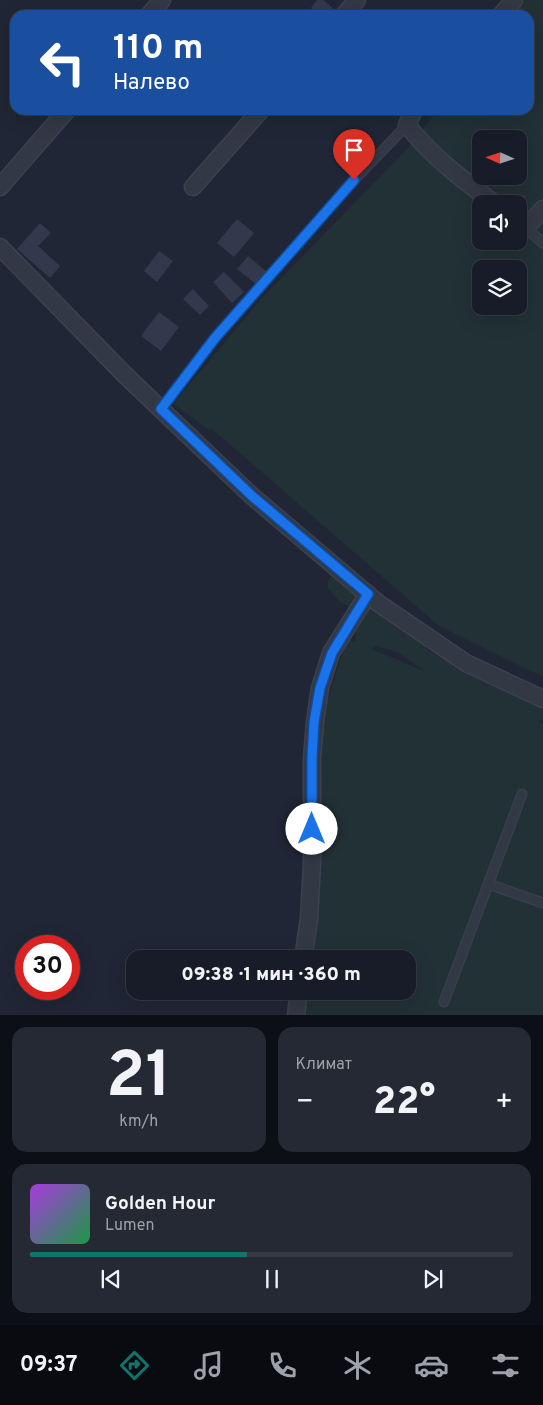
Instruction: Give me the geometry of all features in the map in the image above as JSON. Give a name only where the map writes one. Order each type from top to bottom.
[{"type":"street","points":[[153,10],[162,0]]},
{"type":"street","points":[[348,10],[357,0]]},
{"type":"street","points":[[505,10],[514,0]]},
{"type":"street","points":[[0,187],[63,115]]},
{"type":"street","points":[[193,187],[257,115]]},
{"type":"street","points":[[412,115],[407,126],[419,140],[453,172],[483,195]]},
{"type":"street","points":[[527,223],[530,223],[543,209]]},
{"type":"street","points":[[0,247],[118,368],[252,496],[378,603],[466,662],[543,699]]},
{"type":"street","points":[[305,950],[312,864],[314,722],[320,688],[332,653],[368,594]]},
{"type":"street","points":[[296,1015],[298,1000]]},
{"type":"lane","points":[[161,409],[215,338],[354,180],[407,126]]},
{"type":"lane","points":[[527,229],[543,243]]},
{"type":"lane","points":[[444,1002],[522,794]]},
{"type":"lane","points":[[488,884],[543,903]]},
{"type":"shaded area","points":[[524,0],[543,0],[543,676],[439,626],[211,428],[209,430],[173,404],[262,298],[409,147],[434,115],[534,115],[534,10],[516,10]]},
{"type":"shaded area","points":[[331,575],[338,576],[358,591],[357,605],[348,606],[339,601],[328,588],[328,581]]},
{"type":"shaded area","points":[[370,608],[381,615],[389,617],[396,626],[404,628],[410,635],[419,639],[429,651],[483,679],[521,693],[528,703],[543,706],[543,720],[537,721],[543,724],[543,1015],[297,1015],[299,1000],[416,1000],[416,950],[306,950],[318,865],[323,715],[347,638],[356,642],[355,626],[363,611]],"holes":[[[376,646],[397,652],[426,672],[372,649]]]},
{"type":"building","points":[[317,0],[323,0],[333,8],[331,10],[313,10],[311,8]]},
{"type":"building","points":[[237,219],[254,233],[234,257],[217,243]]},
{"type":"building","points":[[40,223],[51,233],[38,246],[60,266],[50,278],[17,249]]},
{"type":"building","points":[[159,251],[173,261],[157,282],[144,271]]},
{"type":"building","points":[[248,256],[267,272],[256,284],[237,269]]},
{"type":"building","points":[[224,272],[244,292],[232,303],[213,282]]},
{"type":"building","points":[[193,289],[209,306],[200,315],[183,299]]},
{"type":"building","points":[[159,312],[179,327],[161,351],[141,336]]},
{"type":"route","points":[[312,829],[314,722],[320,688],[332,653],[368,594],[252,496],[161,409],[215,338],[354,180]]}]
